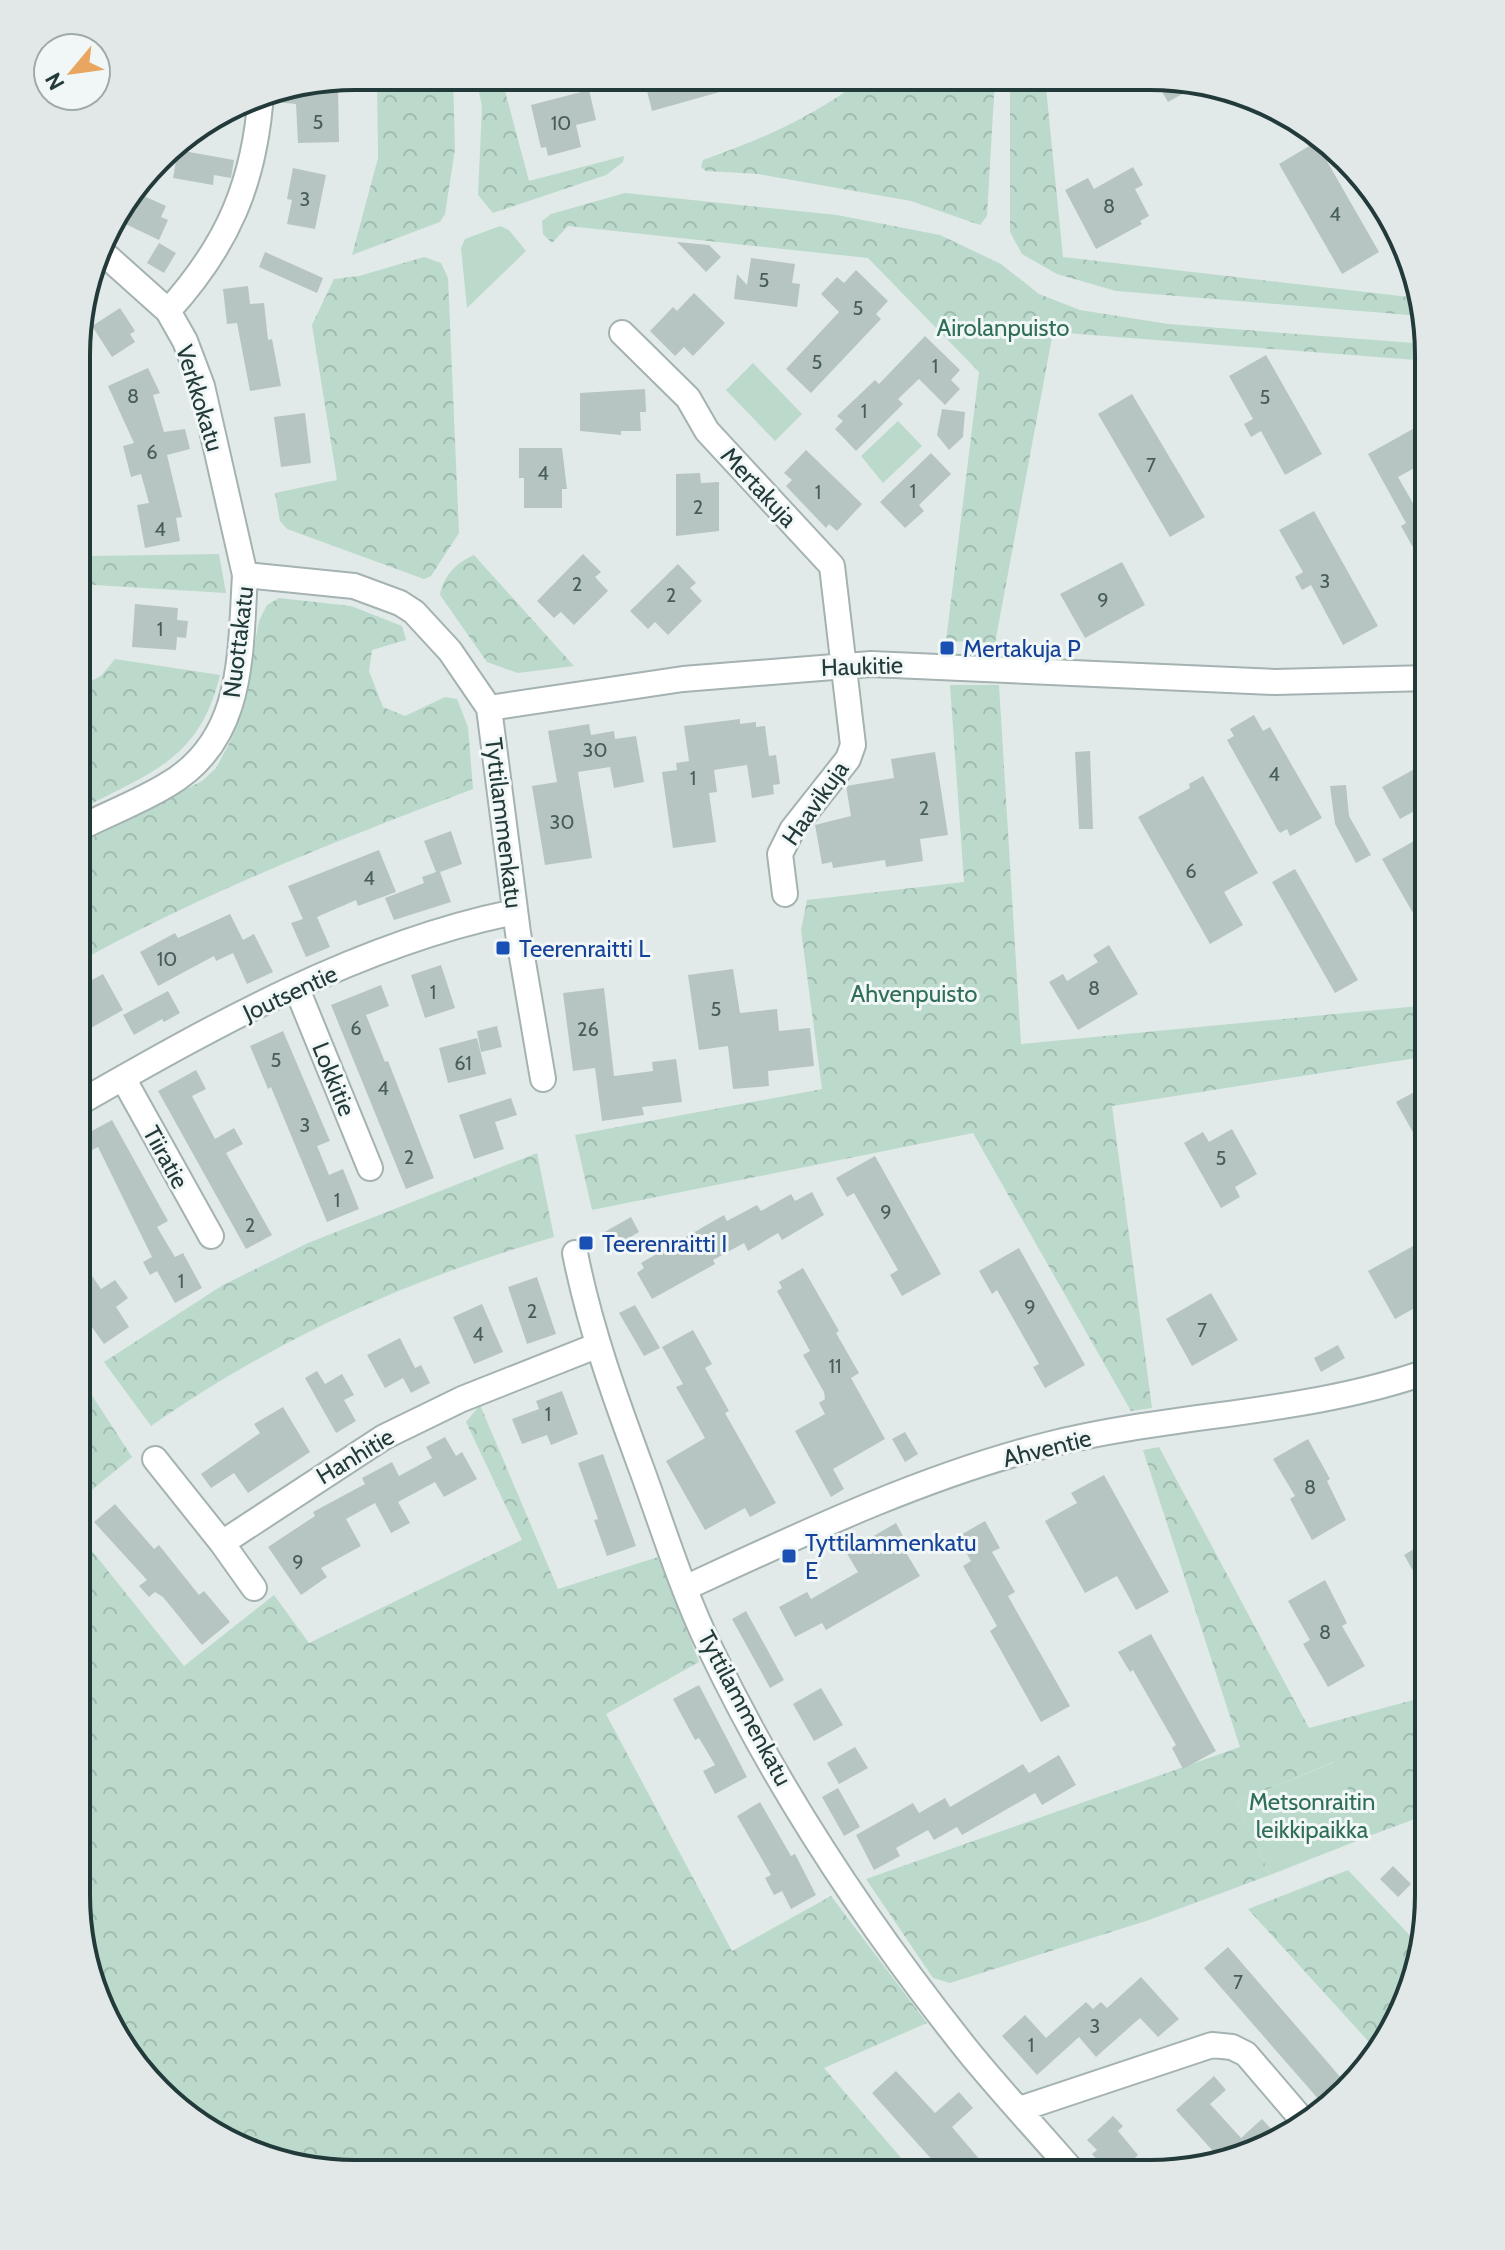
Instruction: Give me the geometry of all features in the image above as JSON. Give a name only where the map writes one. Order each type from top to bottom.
[{"type":"street","points":[[168,311],[197,279],[223,238],[247,188],[260,108]]},
{"type":"street","name":"Verkkokatu","points":[[109,258],[168,311],[185,341],[202,386],[245,575]]},
{"type":"street","name":"Mertakuja","points":[[622,333],[688,398],[707,431],[832,566],[843,665]]},
{"type":"street","name":"Nuottakatu","points":[[90,823],[168,785],[199,761],[225,725],[238,669],[245,575],[354,586],[400,603],[414,612],[450,651],[489,708]]},
{"type":"street","name":"Haukitie","points":[[489,708],[683,679],[843,665],[946,665],[1275,682],[1415,678]]},
{"type":"street","name":"Haavikuja","points":[[785,894],[780,854],[792,830],[848,759],[853,745],[843,665]]},
{"type":"street","name":"Tyttilammenkatu","points":[[489,708],[515,912],[543,1079]]},
{"type":"street","name":"Joutsentie","points":[[90,1097],[297,989],[424,937],[515,912]]},
{"type":"street","name":"Lokkitie","points":[[297,989],[370,1168]]},
{"type":"street","name":"Tiiratie","points":[[123,1078],[211,1236]]},
{"type":"street","name":"Tyttilammenkatu","points":[[575,1253],[596,1346],[685,1588],[710,1647],[744,1712],[832,1861],[969,2052],[1063,2160]]},
{"type":"street","name":"Hanhitie","points":[[222,1543],[384,1437],[462,1399],[596,1346]]},
{"type":"street","name":"Ahventie","points":[[685,1588],[863,1508],[1048,1444],[1325,1401],[1414,1376]]},
{"type":"street","points":[[155,1459],[254,1588]]},
{"type":"street","points":[[1020,2109],[1212,2045],[1232,2047],[1246,2054],[1297,2114]]},
{"type":"green space","points":[[994,90],[987,216],[980,225],[911,201],[758,174],[706,171],[701,167],[703,160],[807,116],[845,92]]},
{"type":"green space","name":"Airolanpuisto","points":[[1010,90],[1046,90],[1063,257],[1409,297],[1412,315],[1116,291],[1057,274],[1022,254],[1010,232]]},
{"type":"green space","points":[[377,91],[453,91],[455,149],[445,214],[440,222],[352,255],[378,158]]},
{"type":"green space","points":[[479,91],[505,91],[529,181],[624,156],[623,162],[606,175],[493,213],[478,195],[482,107]]},
{"type":"green space","name":"Airolanpuisto","points":[[625,193],[837,215],[940,235],[1001,264],[1039,294],[1080,310],[1168,324],[1414,343],[1415,360],[1053,332],[995,643],[946,641],[979,372],[868,258],[568,226],[552,243],[543,234],[542,221],[551,214]]},
{"type":"green space","points":[[500,226],[509,230],[526,251],[467,308],[461,248],[465,239]]},
{"type":"green space","points":[[424,257],[441,263],[448,278],[459,533],[431,576],[424,579],[287,529],[280,521],[275,493],[337,480],[312,325],[334,279],[359,276]]},
{"type":"green space","points":[[753,363],[802,414],[775,441],[726,390]]},
{"type":"green space","points":[[898,421],[922,446],[883,483],[861,456]]},
{"type":"green space","points":[[90,540],[92,556],[219,554],[226,593],[90,585]]},
{"type":"green space","points":[[474,555],[574,666],[518,673],[487,662],[440,595],[452,570]]},
{"type":"green space","points":[[279,598],[351,606],[402,626],[406,640],[372,650],[369,671],[383,707],[405,716],[445,697],[457,699],[468,727],[473,789],[222,891],[90,956],[90,839],[202,781],[216,768],[242,711],[259,621],[267,605]]},
{"type":"green space","points":[[115,659],[220,675],[211,704],[185,746],[149,774],[90,805],[90,682],[102,675]]},
{"type":"green space","name":"Ahvenpuisto","points":[[950,685],[999,685],[1021,1044],[1415,1006],[1415,1058],[1112,1106],[1152,1408],[1131,1411],[973,1133],[592,1210],[575,1135],[822,1089],[801,930],[807,900],[964,882]]},
{"type":"green space","points":[[537,1153],[554,1237],[446,1272],[345,1315],[247,1365],[151,1426],[104,1362],[223,1285],[308,1243]]},
{"type":"green space","points":[[90,1392],[132,1457],[90,1491]]},
{"type":"green space","points":[[480,1405],[558,1589],[658,1557],[699,1662],[606,1714],[732,1951],[831,1896],[927,2023],[824,2068],[903,2160],[320,2158],[254,2140],[222,2124],[168,2082],[126,2028],[110,1996],[92,1930],[90,1548],[184,1666],[274,1595],[309,1643],[522,1540],[466,1422]]},
{"type":"green space","points":[[1159,1447],[1309,1728],[1414,1700],[1414,1819],[1372,1835],[1334,1762],[1237,1802],[1270,1875],[1149,1920],[950,1983],[933,1978],[866,1879],[1240,1747],[1143,1450]]},
{"type":"green space","name":"Metsonraitin leikkipaikka","points":[[1335,1762],[1372,1835],[1270,1875],[1237,1802]]},
{"type":"green space","points":[[1348,1870],[1412,1937],[1395,1996],[1369,2042],[1248,1909]]},
{"type":"building","points":[[338,91],[339,142],[298,143],[296,104],[277,102]]},
{"type":"building","points":[[589,91],[596,120],[576,125],[581,147],[548,156],[546,147],[541,148],[531,105]]},
{"type":"building","points":[[647,91],[725,91],[652,111]]},
{"type":"building","points":[[1161,91],[1186,92],[1168,102]]},
{"type":"building","points":[[1311,145],[1325,157],[1379,252],[1342,274],[1279,164]]},
{"type":"building","points":[[186,151],[234,160],[231,178],[214,175],[213,185],[173,178],[176,160]]},
{"type":"building","points":[[1133,167],[1143,185],[1135,189],[1149,216],[1140,221],[1142,224],[1096,249],[1065,190],[1088,178],[1094,189]]},
{"type":"building","points":[[293,168],[326,175],[315,229],[287,224],[292,200],[287,199]]},
{"type":"building","points":[[144,196],[166,206],[161,217],[168,220],[159,240],[125,224]]},
{"type":"building","points":[[677,242],[709,245],[721,257],[706,272]]},
{"type":"building","points":[[159,243],[176,253],[164,273],[147,263]]},
{"type":"building","points":[[265,252],[323,278],[317,293],[259,267]]},
{"type":"building","points":[[751,258],[795,264],[792,283],[800,284],[797,307],[734,299],[737,274],[747,285]]},
{"type":"building","points":[[856,270],[888,301],[876,314],[881,319],[811,393],[786,369],[839,312],[821,294],[837,277],[844,283]]},
{"type":"building","points":[[248,286],[250,304],[264,303],[268,340],[272,339],[281,386],[250,391],[237,323],[227,324],[223,289]]},
{"type":"building","points":[[694,293],[725,323],[693,356],[684,347],[675,356],[650,331],[673,307],[677,311]]},
{"type":"building","points":[[120,308],[135,331],[130,334],[135,342],[112,357],[92,326]]},
{"type":"building","points":[[925,336],[960,370],[951,380],[960,389],[945,405],[919,379],[898,399],[903,404],[856,451],[835,429],[843,421],[837,416],[875,380],[879,384]]},
{"type":"building","points":[[1266,355],[1322,454],[1285,475],[1261,431],[1251,437],[1244,424],[1253,419],[1229,376]]},
{"type":"building","points":[[148,368],[160,393],[153,395],[164,432],[185,429],[190,449],[167,455],[182,517],[176,518],[180,541],[145,548],[137,505],[149,503],[141,474],[131,477],[123,446],[134,443],[108,386]]},
{"type":"building","points":[[645,389],[646,412],[640,412],[641,431],[621,431],[621,435],[580,431],[580,393]]},
{"type":"building","points":[[1132,394],[1205,517],[1170,537],[1098,414]]},
{"type":"building","points":[[942,409],[965,412],[963,437],[949,450],[937,435]]},
{"type":"building","points":[[305,413],[311,463],[281,467],[274,417]]},
{"type":"building","points":[[1415,428],[1415,468],[1398,477],[1415,507],[1415,551],[1401,526],[1406,523],[1368,454]]},
{"type":"building","points":[[519,448],[562,448],[567,489],[562,489],[562,508],[524,508],[524,478],[519,478]]},
{"type":"building","points":[[806,450],[862,504],[837,531],[829,524],[826,528],[786,486],[792,480],[784,473]]},
{"type":"building","points":[[931,453],[951,474],[919,505],[924,511],[905,528],[880,502]]},
{"type":"building","points":[[700,473],[701,483],[719,482],[719,531],[676,536],[676,474]]},
{"type":"building","points":[[1314,511],[1378,626],[1343,645],[1311,585],[1302,590],[1295,577],[1303,572],[1279,530]]},
{"type":"building","points":[[583,554],[601,572],[595,577],[608,591],[574,625],[561,612],[554,618],[537,601]]},
{"type":"building","points":[[1122,562],[1145,605],[1085,638],[1060,594]]},
{"type":"building","points":[[678,564],[696,583],[690,588],[702,601],[668,635],[655,622],[648,629],[630,611]]},
{"type":"building","points":[[135,604],[178,608],[177,620],[188,621],[186,638],[177,637],[176,650],[132,647]]},
{"type":"building","points":[[1254,715],[1263,731],[1270,727],[1322,818],[1290,836],[1287,829],[1280,833],[1277,829],[1227,740],[1234,736],[1230,729]]},
{"type":"building","points":[[740,719],[740,724],[756,722],[756,727],[765,726],[769,756],[776,755],[780,784],[773,785],[774,794],[752,798],[747,765],[714,770],[717,792],[709,793],[716,842],[673,848],[662,772],[677,770],[676,763],[689,761],[684,726]]},
{"type":"building","points":[[589,724],[591,735],[614,731],[615,739],[636,736],[644,782],[614,788],[610,767],[578,772],[592,858],[545,865],[532,786],[557,782],[548,731]]},
{"type":"building","points":[[1090,751],[1093,829],[1079,829],[1075,752]]},
{"type":"building","points":[[935,752],[948,835],[920,839],[923,861],[886,867],[885,860],[833,868],[832,862],[822,864],[815,825],[851,816],[846,786],[894,778],[891,759]]},
{"type":"building","points":[[1415,769],[1415,811],[1400,819],[1382,787]]},
{"type":"building","points":[[1203,776],[1258,873],[1224,892],[1243,925],[1210,944],[1138,817],[1190,788],[1189,784]]},
{"type":"building","points":[[1346,785],[1349,816],[1371,855],[1356,863],[1335,824],[1330,786]]},
{"type":"building","points":[[451,831],[462,864],[440,872],[451,902],[394,920],[385,898],[424,883],[422,877],[436,872],[424,841]]},
{"type":"building","points":[[1415,842],[1415,916],[1382,859]]},
{"type":"building","points":[[379,850],[396,892],[358,906],[356,900],[317,917],[330,947],[306,957],[291,923],[303,919],[288,886]]},
{"type":"building","points":[[1295,869],[1358,980],[1335,993],[1272,882]]},
{"type":"building","points":[[230,914],[243,940],[254,934],[273,972],[247,984],[233,953],[216,961],[214,956],[158,986],[140,952],[175,933],[178,938]]},
{"type":"building","points":[[1109,945],[1138,994],[1078,1030],[1049,982],[1063,974],[1067,981],[1098,962],[1093,955]]},
{"type":"building","points":[[441,965],[455,1008],[425,1018],[411,975]]},
{"type":"building","points":[[733,969],[740,1013],[777,1009],[779,1031],[810,1028],[814,1066],[768,1071],[769,1086],[733,1089],[728,1046],[699,1050],[688,975]]},
{"type":"building","points":[[103,974],[123,1010],[90,1028],[90,981]]},
{"type":"building","points":[[381,985],[389,1006],[366,1015],[385,1062],[388,1061],[434,1178],[406,1189],[331,1005]]},
{"type":"building","points":[[604,988],[614,1076],[653,1071],[652,1062],[676,1059],[682,1102],[642,1107],[644,1115],[602,1121],[595,1068],[573,1071],[563,993]]},
{"type":"building","points":[[168,991],[180,1013],[134,1035],[123,1015]]},
{"type":"building","points":[[497,1026],[502,1047],[481,1052],[477,1031]]},
{"type":"building","points":[[283,1031],[330,1141],[317,1146],[329,1175],[343,1169],[359,1209],[327,1222],[271,1087],[268,1089],[250,1046]]},
{"type":"building","points":[[477,1038],[486,1074],[448,1083],[439,1048]]},
{"type":"building","points":[[196,1070],[206,1089],[192,1096],[215,1139],[234,1128],[243,1144],[226,1153],[272,1235],[246,1249],[158,1091]]},
{"type":"building","points":[[1415,1092],[1414,1135],[1396,1102]]},
{"type":"building","points":[[511,1098],[517,1115],[495,1122],[504,1149],[474,1159],[459,1115]]},
{"type":"building","points":[[112,1120],[168,1221],[157,1227],[175,1257],[183,1253],[202,1288],[175,1303],[157,1271],[150,1275],[143,1262],[152,1257],[98,1147],[90,1151],[90,1132]]},
{"type":"building","points":[[1232,1129],[1257,1174],[1235,1187],[1240,1197],[1221,1208],[1184,1143],[1203,1132],[1209,1142]]},
{"type":"building","points":[[875,1156],[941,1274],[902,1296],[890,1275],[898,1270],[854,1193],[847,1197],[836,1178]]},
{"type":"building","points":[[812,1192],[824,1215],[782,1240],[778,1233],[748,1251],[744,1243],[713,1260],[715,1264],[652,1299],[637,1273],[644,1268],[641,1263],[724,1215],[727,1221],[757,1205],[761,1211],[791,1194],[795,1201]]},
{"type":"building","points":[[631,1217],[639,1232],[610,1249],[601,1234]]},
{"type":"building","points":[[1414,1245],[1414,1308],[1395,1319],[1368,1271]]},
{"type":"building","points":[[1019,1248],[1085,1365],[1045,1388],[1033,1367],[1039,1364],[997,1290],[992,1294],[979,1271]]},
{"type":"building","points":[[803,1268],[839,1331],[836,1333],[859,1373],[851,1378],[885,1439],[833,1469],[844,1489],[831,1497],[795,1431],[825,1414],[819,1403],[825,1399],[824,1392],[803,1355],[810,1351],[777,1291],[782,1288],[779,1282]]},
{"type":"building","points":[[90,1273],[101,1289],[115,1280],[128,1298],[116,1307],[129,1327],[104,1344],[90,1324]]},
{"type":"building","points":[[537,1277],[556,1334],[527,1344],[508,1287]]},
{"type":"building","points":[[1211,1293],[1238,1340],[1192,1366],[1166,1319]]},
{"type":"building","points":[[482,1304],[503,1352],[474,1364],[453,1317]]},
{"type":"building","points":[[635,1305],[660,1348],[644,1356],[619,1313]]},
{"type":"building","points":[[693,1330],[712,1364],[705,1368],[729,1411],[725,1413],[776,1503],[750,1517],[745,1508],[705,1530],[666,1461],[705,1438],[676,1387],[683,1384],[662,1347]]},
{"type":"building","points":[[400,1338],[415,1368],[421,1365],[430,1383],[411,1393],[403,1378],[385,1388],[367,1355]]},
{"type":"building","points":[[1338,1345],[1345,1358],[1321,1372],[1314,1358]]},
{"type":"building","points":[[317,1371],[325,1384],[342,1374],[354,1395],[344,1400],[356,1421],[336,1433],[305,1378]]},
{"type":"building","points":[[562,1391],[578,1434],[551,1445],[547,1435],[522,1444],[512,1419],[539,1409],[536,1401]]},
{"type":"building","points":[[283,1407],[310,1452],[248,1493],[234,1473],[211,1488],[201,1474],[260,1433],[254,1424]]},
{"type":"building","points":[[905,1432],[918,1454],[905,1462],[892,1439]]},
{"type":"building","points":[[445,1437],[456,1456],[462,1452],[477,1479],[444,1497],[435,1482],[398,1502],[410,1523],[391,1533],[375,1503],[346,1519],[361,1546],[321,1568],[327,1577],[301,1595],[268,1547],[315,1516],[313,1512],[365,1484],[362,1478],[392,1462],[399,1476],[432,1458],[426,1447]]},
{"type":"building","points":[[1308,1439],[1330,1479],[1327,1481],[1346,1520],[1312,1540],[1290,1499],[1295,1496],[1273,1459]]},
{"type":"building","points":[[603,1454],[636,1546],[607,1556],[594,1520],[598,1519],[578,1463]]},
{"type":"building","points":[[1104,1475],[1169,1592],[1136,1610],[1117,1576],[1085,1593],[1045,1521],[1077,1503],[1071,1493]]},
{"type":"building","points":[[115,1504],[154,1549],[159,1545],[199,1595],[204,1591],[230,1622],[202,1645],[163,1597],[155,1592],[149,1597],[139,1586],[147,1580],[94,1522]]},
{"type":"building","points":[[985,1521],[1000,1548],[992,1552],[1015,1592],[1008,1596],[1070,1706],[1041,1722],[990,1631],[997,1626],[963,1566],[971,1561],[957,1537]]},
{"type":"building","points":[[896,1523],[904,1538],[899,1541],[920,1576],[826,1630],[822,1623],[795,1637],[779,1607],[807,1592],[811,1599],[858,1572],[846,1552]]},
{"type":"building","points":[[1414,1549],[1414,1573],[1404,1555]]},
{"type":"building","points":[[1325,1580],[1347,1623],[1342,1626],[1365,1666],[1328,1687],[1303,1644],[1310,1640],[1288,1601]]},
{"type":"building","points":[[746,1611],[784,1680],[770,1688],[732,1619]]},
{"type":"building","points":[[1151,1634],[1216,1751],[1183,1769],[1172,1748],[1176,1745],[1133,1670],[1130,1672],[1118,1652]]},
{"type":"building","points":[[699,1685],[747,1777],[715,1794],[703,1771],[715,1765],[699,1738],[695,1740],[673,1699]]},
{"type":"building","points":[[821,1688],[843,1725],[814,1741],[793,1704]]},
{"type":"building","points":[[855,1747],[868,1768],[839,1784],[827,1763]]},
{"type":"building","points":[[1059,1755],[1076,1785],[1042,1805],[1035,1793],[962,1835],[957,1827],[934,1840],[928,1830],[896,1848],[900,1856],[874,1870],[856,1835],[913,1803],[919,1813],[945,1798],[950,1807],[1023,1764],[1029,1773]]},
{"type":"building","points":[[838,1788],[860,1827],[844,1836],[822,1797]]},
{"type":"building","points":[[760,1802],[791,1856],[795,1854],[816,1895],[791,1909],[782,1891],[774,1895],[765,1878],[771,1875],[737,1816]]},
{"type":"building","points":[[1393,1866],[1411,1884],[1398,1897],[1380,1879]]},
{"type":"building","points":[[1228,1947],[1341,2078],[1318,2099],[1204,1968]]},
{"type":"building","points":[[1141,1977],[1179,2019],[1158,2037],[1140,2018],[1096,2057],[1079,2037],[1037,2075],[1002,2036],[1025,2015],[1046,2038],[1086,2002],[1093,2009],[1101,2002],[1107,2008]]},
{"type":"building","points":[[896,2071],[935,2113],[959,2092],[973,2108],[952,2127],[980,2160],[932,2160],[872,2093]]},
{"type":"building","points":[[1214,2076],[1226,2090],[1210,2104],[1241,2138],[1262,2119],[1272,2129],[1214,2152],[1176,2110]]},
{"type":"building","points":[[1113,2116],[1123,2126],[1118,2131],[1138,2155],[1132,2160],[1097,2160],[1092,2154],[1097,2150],[1087,2140]]},
{"type":"place","name":"Mertakuja P","points":[[947,648]]},
{"type":"place","name":"Teerenraitti L","points":[[503,948]]},
{"type":"place","name":"Teerenraitti I","points":[[586,1243]]},
{"type":"place","name":"Tyttilammenkatu E","points":[[789,1556]]}]
